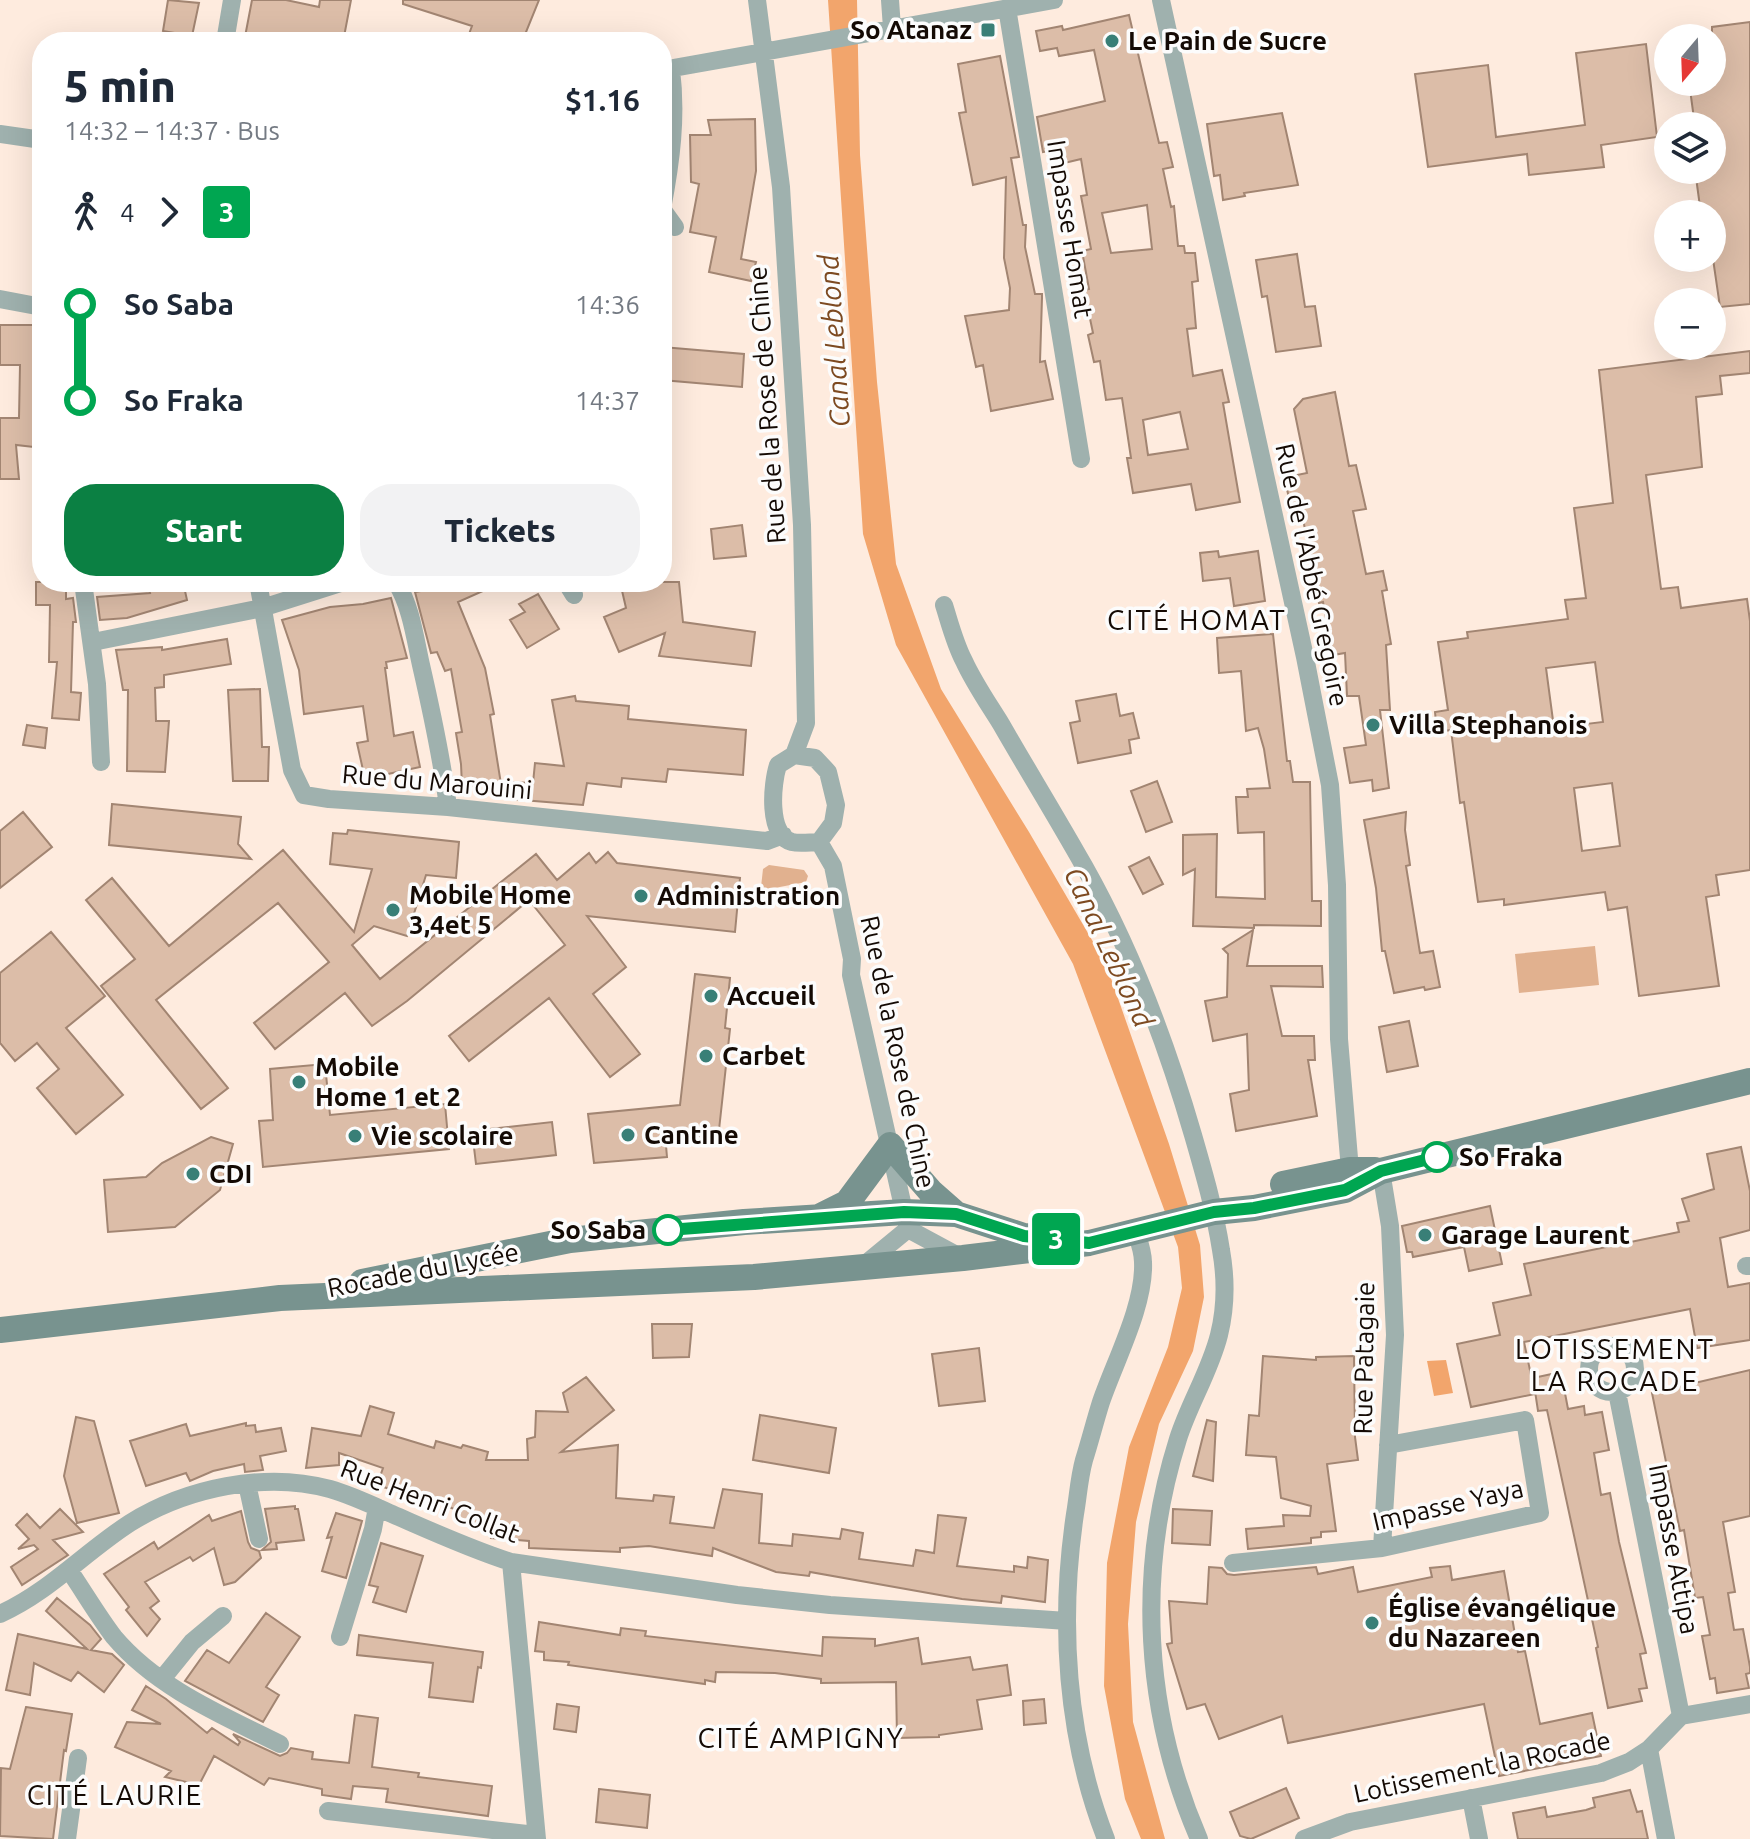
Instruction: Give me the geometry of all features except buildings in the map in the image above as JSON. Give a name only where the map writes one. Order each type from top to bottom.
[{"type":"main road","name":"Rocade du Lycée","points":[[0,1330],[280,1298],[739,1278],[1089,1243],[1214,1212],[1254,1208],[1345,1190],[1381,1171],[1750,1081]]},
{"type":"main road","points":[[817,1219],[847,1203],[890,1145],[931,1192],[956,1214]]},
{"type":"main road","name":"Rocade du Lycée","points":[[1214,1212],[1247,1192],[1350,1170],[1381,1171]]},
{"type":"main road","points":[[1254,1208],[1269,1195],[1339,1181],[1350,1170]]},
{"type":"main road","name":"Rocade du Lycée","points":[[280,1298],[570,1240],[744,1222],[906,1220],[956,1214],[1024,1236],[1089,1243]]},
{"type":"street","points":[[227,32],[232,0]]},
{"type":"street","name":"Rue de la Rose de Chine","points":[[757,0],[781,187],[802,525],[806,723],[794,755]]},
{"type":"street","points":[[890,0],[892,28]]},
{"type":"street","points":[[672,69],[1054,0]]},
{"type":"street","name":"Rue de l'Abbé Gregoire","points":[[1161,0],[1305,657],[1330,785],[1337,885],[1339,1039],[1350,1170]]},
{"type":"street","name":"Impasse Homat","points":[[1007,8],[1081,459]]},
{"type":"street","points":[[672,88],[672,157]]},
{"type":"street","points":[[0,134],[32,139]]},
{"type":"street","points":[[672,223],[675,227]]},
{"type":"street","points":[[0,299],[32,305]]},
{"type":"street","points":[[85,592],[93,642],[101,762]]},
{"type":"street","name":"Rue du Marouini","points":[[260,592],[292,770],[304,795],[767,841],[783,835]]},
{"type":"street","points":[[93,642],[262,608],[312,592]]},
{"type":"street","points":[[402,592],[439,742],[448,807]]},
{"type":"street","points":[[944,605],[963,660],[1086,870],[1152,1007],[1181,1093],[1214,1212],[1223,1263],[1225,1308],[1219,1338],[1179,1435],[1169,1468],[1153,1558],[1151,1610],[1154,1671],[1168,1757],[1199,1839]]},
{"type":"street","points":[[794,755],[815,758],[828,772],[836,805],[833,823],[819,842],[792,842],[776,825],[772,784],[778,765],[794,755]]},
{"type":"street","name":"Rue de la Rose de Chine","points":[[819,842],[833,866],[852,959],[851,975],[906,1220],[963,1258]]},
{"type":"street","name":"Rue Patagaie","points":[[1381,1171],[1390,1226],[1395,1335],[1382,1548]]},
{"type":"street","name":"Rue de la Rose de Chine","points":[[863,1266],[906,1220]]},
{"type":"street","points":[[1106,1839],[1087,1784],[1068,1665],[1071,1541],[1083,1465],[1101,1401],[1139,1294],[1146,1230]]},
{"type":"street","name":"Impasse Attipa","points":[[1617,1392],[1681,1716]]},
{"type":"street","name":"Impasse Yaya","points":[[1233,1563],[1382,1548],[1540,1513],[1525,1420],[1388,1445]]},
{"type":"street","name":"Rue Henri Collat","points":[[0,1614],[31,1598],[129,1524],[149,1513],[195,1494],[247,1484],[299,1482],[341,1492],[479,1552],[511,1562],[737,1595],[830,1605],[1067,1621]]},
{"type":"street","points":[[247,1484],[259,1539]]},
{"type":"street","points":[[340,1637],[377,1507]]},
{"type":"street","points":[[328,1811],[536,1837],[511,1562]]},
{"type":"street","points":[[69,1570],[114,1637],[162,1679],[212,1710],[280,1744]]},
{"type":"street","points":[[162,1679],[192,1642],[223,1616]]},
{"type":"street","points":[[1681,1716],[1750,1704]]},
{"type":"street","name":"Lotissement la Rocade","points":[[1304,1839],[1350,1822],[1601,1773],[1629,1762],[1649,1749],[1681,1716]]},
{"type":"street","points":[[1649,1749],[1666,1839]]},
{"type":"street","points":[[67,1839],[78,1758]]},
{"type":"street","points":[[1471,1798],[1479,1839]]},
{"type":"shaded area","points":[[828,0],[857,0],[860,155],[877,382],[896,564],[941,689],[1106,964],[1169,1144],[1200,1245],[1204,1297],[1193,1351],[1159,1424],[1136,1522],[1128,1624],[1133,1722],[1165,1839],[1141,1839],[1125,1799],[1104,1686],[1107,1563],[1129,1447],[1168,1347],[1182,1288],[1178,1247],[1073,964],[896,645],[863,534]]},
{"type":"shaded area","points":[[769,865],[804,870],[808,876],[806,882],[764,890],[761,887],[763,869]]},
{"type":"shaded area","points":[[1595,946],[1599,985],[1519,993],[1515,954]]},
{"type":"shaded area","points":[[1446,1360],[1453,1393],[1434,1396],[1427,1361]]},
{"type":"bus line","name":"3","points":[[668,1230],[904,1212],[956,1214],[1024,1236],[1089,1243],[1214,1212],[1254,1208],[1345,1190],[1381,1171],[1437,1157]]},
{"type":"place","name":"So Atanaz","points":[[988,30]]},
{"type":"place","name":"Le Pain de Sucre","points":[[1112,41]]},
{"type":"place","name":"Villa Stephanois","points":[[1373,725]]},
{"type":"place","name":"Administration","points":[[641,896]]},
{"type":"place","name":"Mobile Home 3,4et 5","points":[[393,910]]},
{"type":"place","name":"Accueil","points":[[711,996]]},
{"type":"place","name":"Carbet","points":[[706,1056]]},
{"type":"place","name":"Mobile Home 1 et 2","points":[[299,1082]]},
{"type":"place","name":"Cantine","points":[[628,1135]]},
{"type":"place","name":"Vie scolaire","points":[[355,1136]]},
{"type":"place","name":"So Fraka","points":[[1437,1157]]},
{"type":"place","name":"CDI","points":[[193,1174]]},
{"type":"place","name":"So Saba","points":[[668,1230]]},
{"type":"place","name":"Garage Laurent","points":[[1425,1235]]},
{"type":"place","name":"Église évangélique du Nazareen","points":[[1372,1623]]},
{"type":"district","name":"CITÉ HOMAT","points":[[1197,620]]},
{"type":"district","name":"LOTISSEMENT LA ROCADE","points":[[1615,1365]]},
{"type":"district","name":"CITÉ AMPIGNY","points":[[801,1738]]},
{"type":"district","name":"CITÉ LAURIE","points":[[115,1795]]},
{"type":"water label","name":"Canal Leblond","points":[[834,341]]},
{"type":"water label","name":"Canal Leblond","points":[[1109,947]]}]
